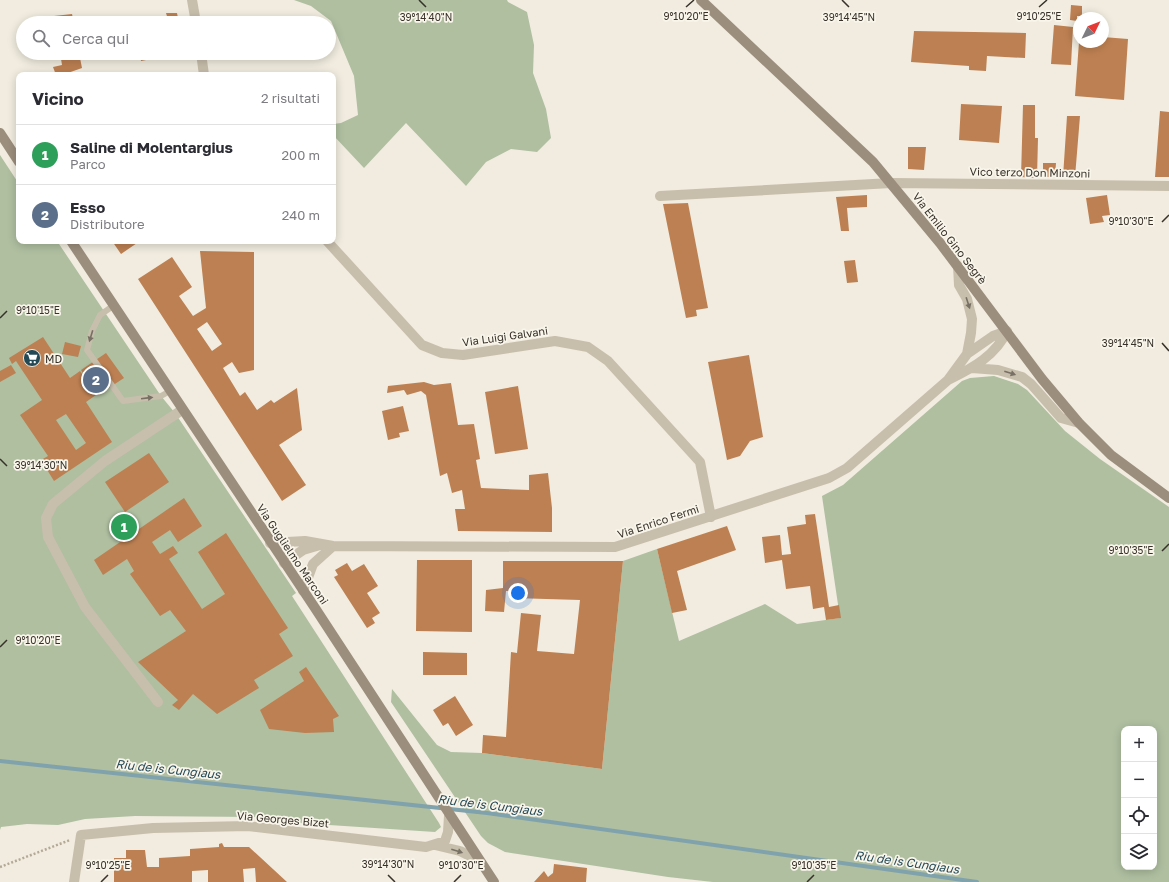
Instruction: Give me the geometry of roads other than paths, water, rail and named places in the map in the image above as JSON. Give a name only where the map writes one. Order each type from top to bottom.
[{"type":"main road","name":"Via Emilio Gino Segrè","points":[[701,0],[873,162],[958,266],[1042,379],[1079,423],[1111,455],[1169,498]]},
{"type":"main road","points":[[0,133],[16,157]]},
{"type":"main road","name":"Via Guglielmo Marconi","points":[[73,244],[303,591],[478,860],[494,882]]},
{"type":"street","points":[[192,0],[195,16]]},
{"type":"street","points":[[202,60],[204,72]]},
{"type":"street","name":"Vico terzo Don Minzoni","points":[[660,196],[891,183],[1169,186]]},
{"type":"street","name":"Via Luigi Galvani","points":[[330,244],[422,345],[442,354],[463,355],[555,341],[588,347],[608,361],[700,462],[712,516]]},
{"type":"street","points":[[958,266],[959,285],[967,299],[972,319],[972,333],[967,354]]},
{"type":"street","points":[[948,380],[967,354],[993,336],[1007,332]]},
{"type":"street","points":[[948,380],[972,368],[996,349],[1002,344],[1007,332]]},
{"type":"street","points":[[972,368],[998,370],[1022,377],[1031,384],[1061,418],[1079,423]]},
{"type":"street","name":"Via Enrico Fermi","points":[[270,543],[305,541],[328,545],[615,547],[829,478],[859,458],[948,380]]},
{"type":"street","points":[[158,702],[85,607],[48,537],[46,518],[53,504],[105,461],[182,410]]},
{"type":"street","points":[[284,563],[303,550],[328,545]]},
{"type":"street","points":[[303,591],[313,564],[328,545]]},
{"type":"street","points":[[434,845],[445,841],[448,832],[449,816]]},
{"type":"street","name":"Via Georges Bizet","points":[[74,882],[81,835],[153,828],[248,826],[426,847],[434,845],[460,851],[478,860]]},
{"type":"lane","points":[[113,306],[100,315],[92,331],[87,350],[123,401],[161,396],[170,391]]},
{"type":"waterway","name":"Riu de is Cungiaus","points":[[0,761],[487,813],[977,882]]},
{"type":"place","name":"MD","points":[[32,358]]},
{"type":"place","name":"Esso","points":[[96,380]]},
{"type":"place","name":"Saline di Molentargius","points":[[124,527]]}]
